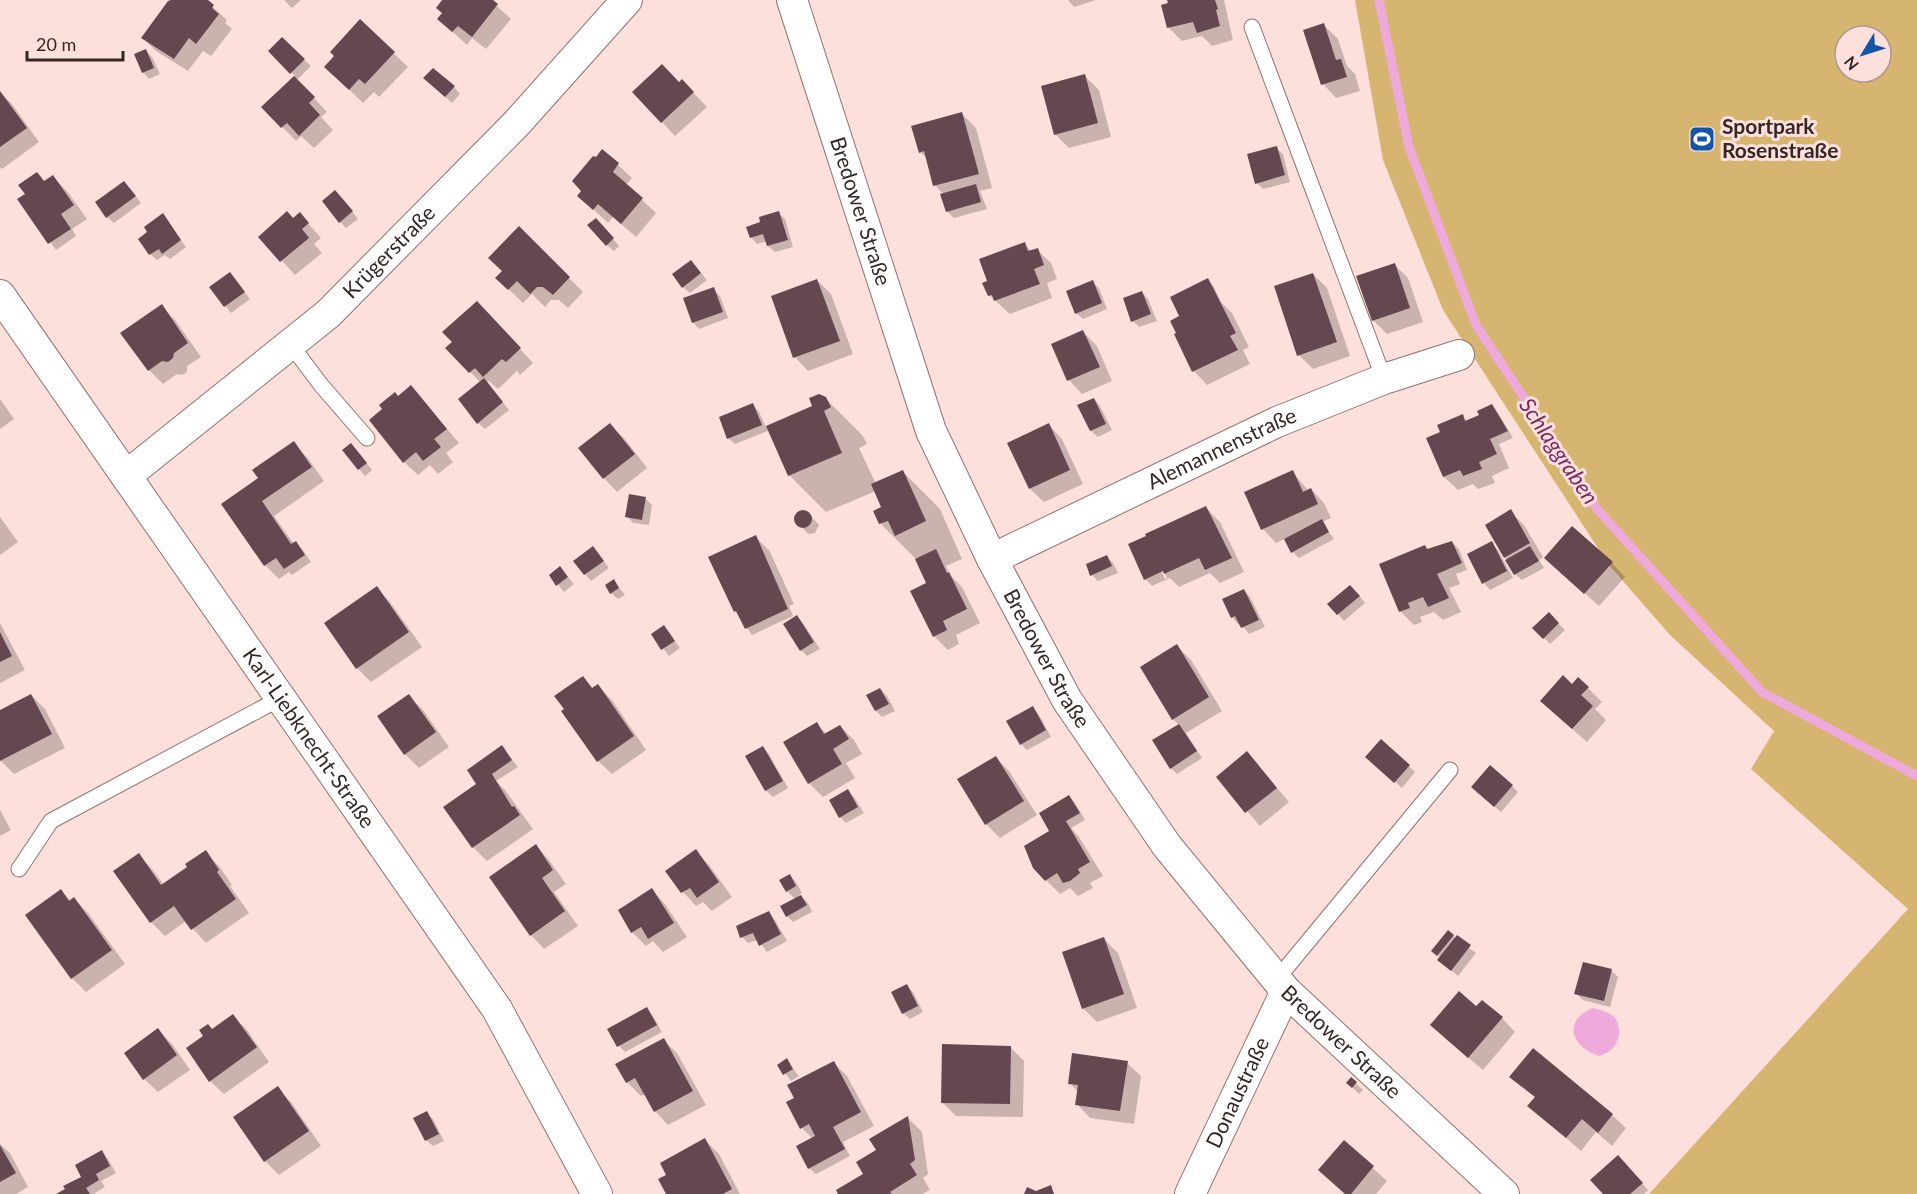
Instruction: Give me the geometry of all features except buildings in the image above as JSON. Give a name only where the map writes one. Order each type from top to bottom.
[{"type":"street","name":"Krügerstraße","points":[[126,476],[328,314],[516,124],[627,0]]},
{"type":"street","name":"Bredower Straße","points":[[792,0],[931,431],[992,559],[1067,700],[1167,846],[1282,985],[1504,1194]]},
{"type":"street","name":"Karl-Liebknecht-Straße","points":[[0,295],[497,1009],[597,1194]]},
{"type":"street","name":"Alemannenstraße","points":[[992,559],[1277,422],[1384,379],[1459,355]]},
{"type":"street","name":"Donaustraße","points":[[1190,1194],[1282,985]]},
{"type":"lane","points":[[1252,27],[1384,379]]},
{"type":"lane","points":[[291,345],[321,385],[367,438]]},
{"type":"lane","points":[[20,869],[51,821],[281,698]]},
{"type":"lane","points":[[1282,985],[1450,770]]},
{"type":"shaded area","points":[[1355,0],[1917,0],[1917,1194],[1649,1194],[1908,909],[1751,769],[1774,731],[1670,635],[1609,565],[1443,310],[1383,160]]},
{"type":"shaded area","points":[[1593,1008],[1611,1014],[1618,1026],[1619,1034],[1615,1046],[1600,1056],[1582,1047],[1574,1034],[1577,1019]]},
{"type":"waterway","name":"Schlaggraben","points":[[1379,0],[1409,147],[1476,325],[1598,510],[1762,692],[1917,776]]},
{"type":"place","name":"Sportpark Rosenstraße","points":[[1702,139]]}]
